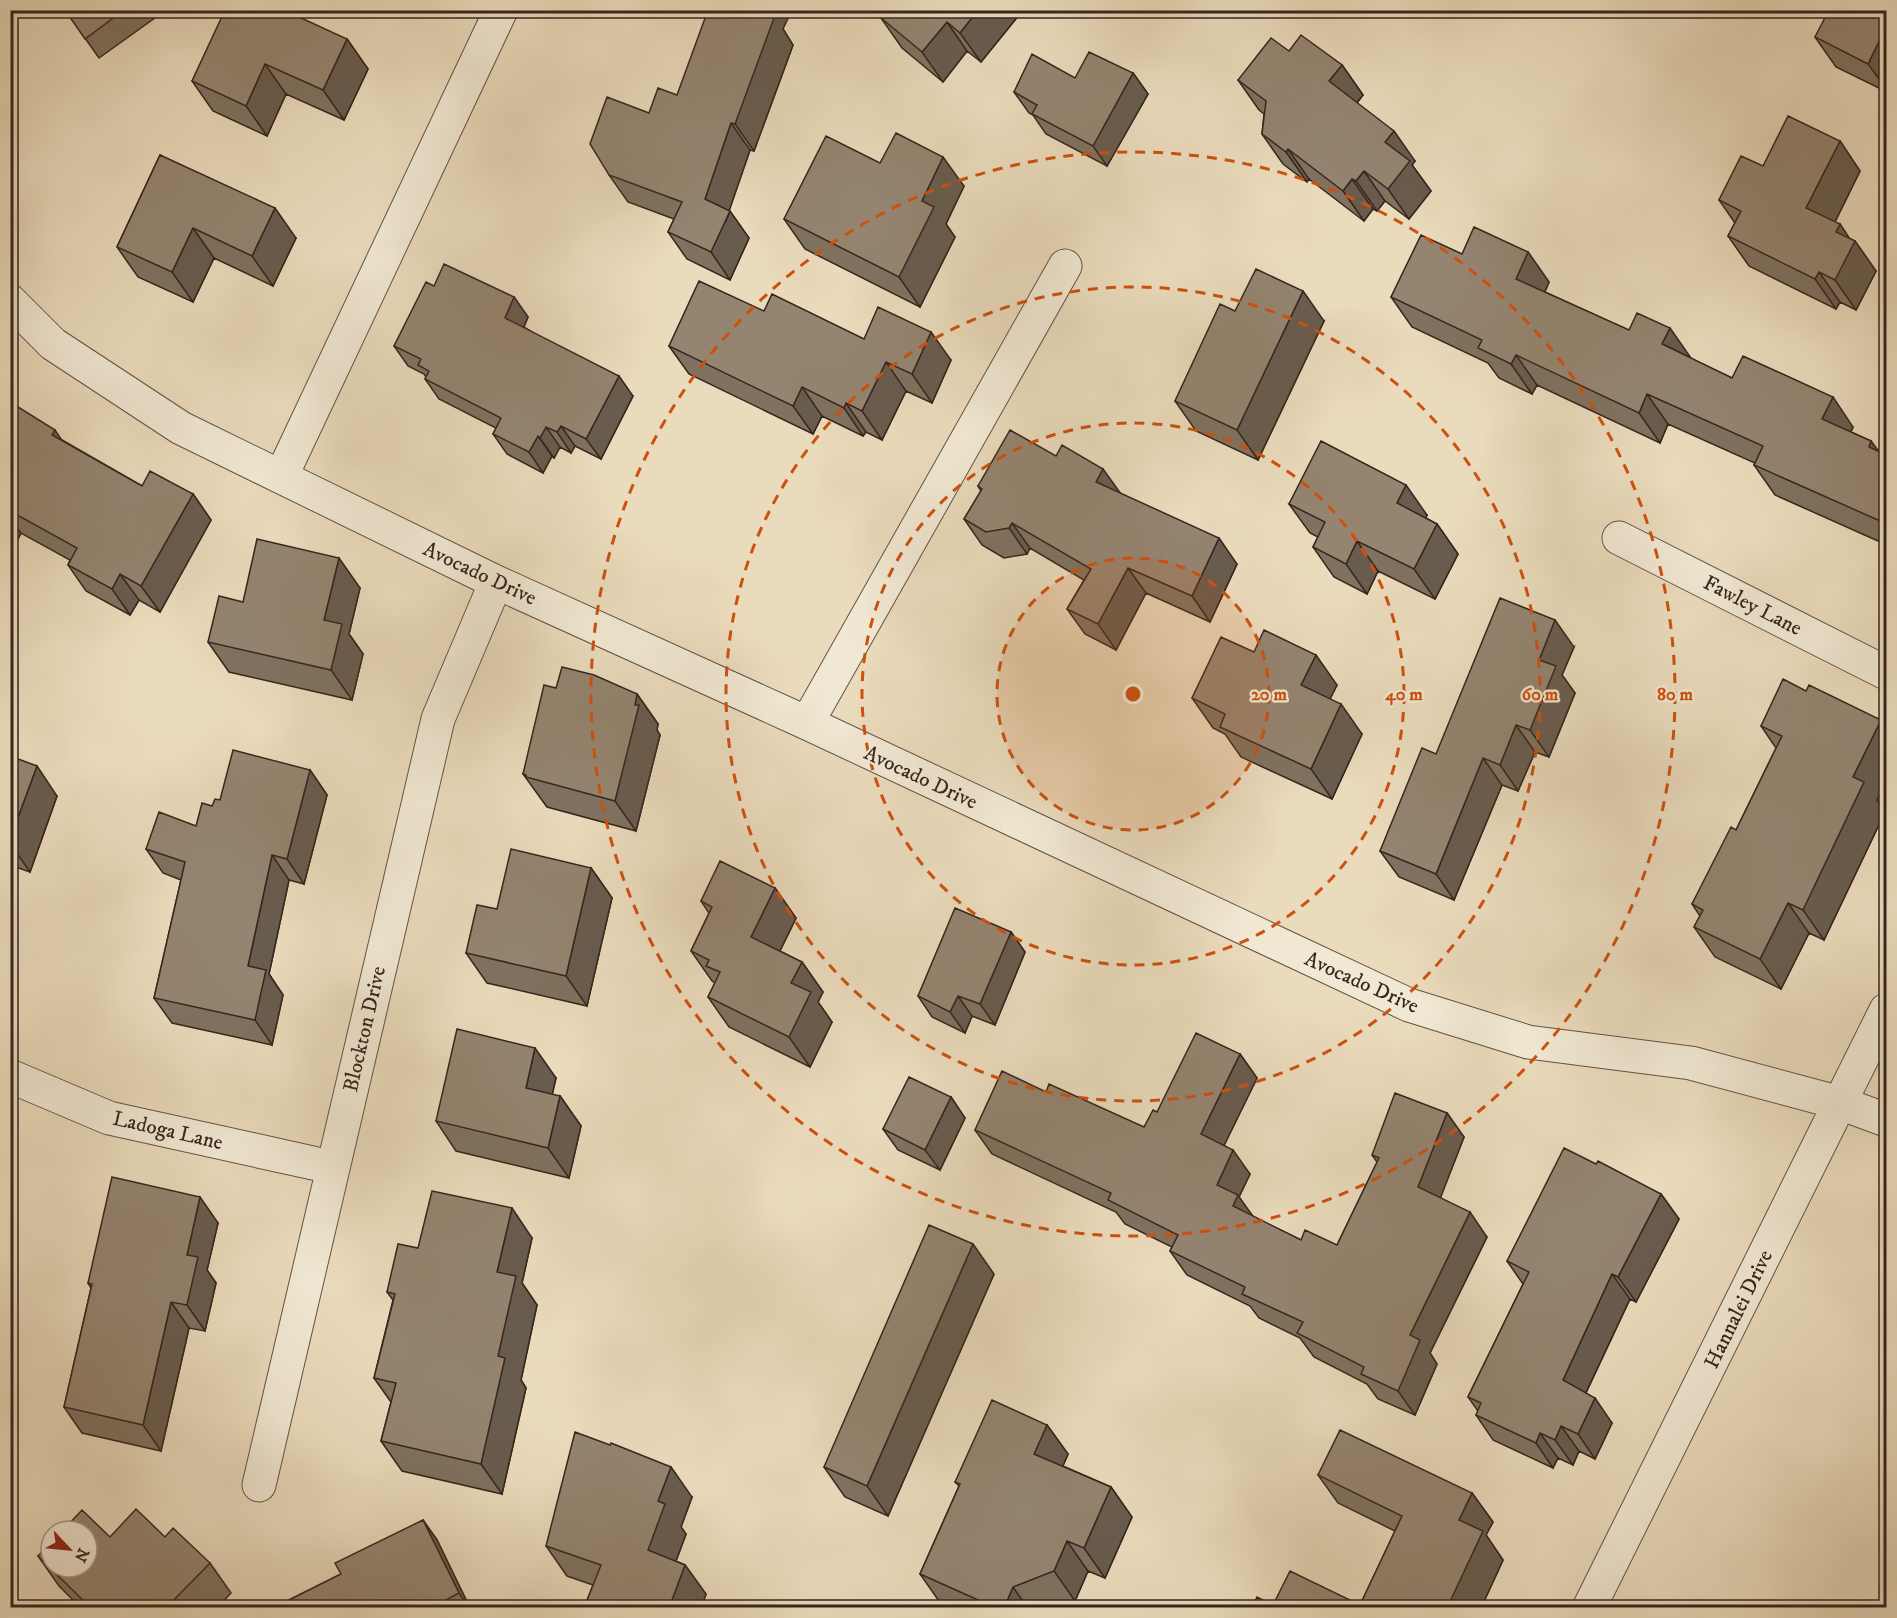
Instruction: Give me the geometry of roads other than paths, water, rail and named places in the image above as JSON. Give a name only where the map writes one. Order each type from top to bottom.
[{"type":"street","points":[[281,477],[501,10]]},
{"type":"street","points":[[807,723],[1065,266]]},
{"type":"street","name":"Avocado Drive","points":[[10,301],[53,344],[181,428],[496,582],[807,723],[1409,1005],[1528,1042],[1690,1063],[1840,1103],[1887,1120]]},
{"type":"street","name":"Fawley Lane","points":[[1618,538],[1887,673]]},
{"type":"street","name":"Blockton Drive","points":[[259,1485],[331,1167],[438,719],[496,582]]},
{"type":"street","name":"Hannalei Drive","points":[[1589,1608],[1887,1010]]},
{"type":"street","name":"Ladoga Lane","points":[[10,1076],[110,1118],[331,1167]]}]
